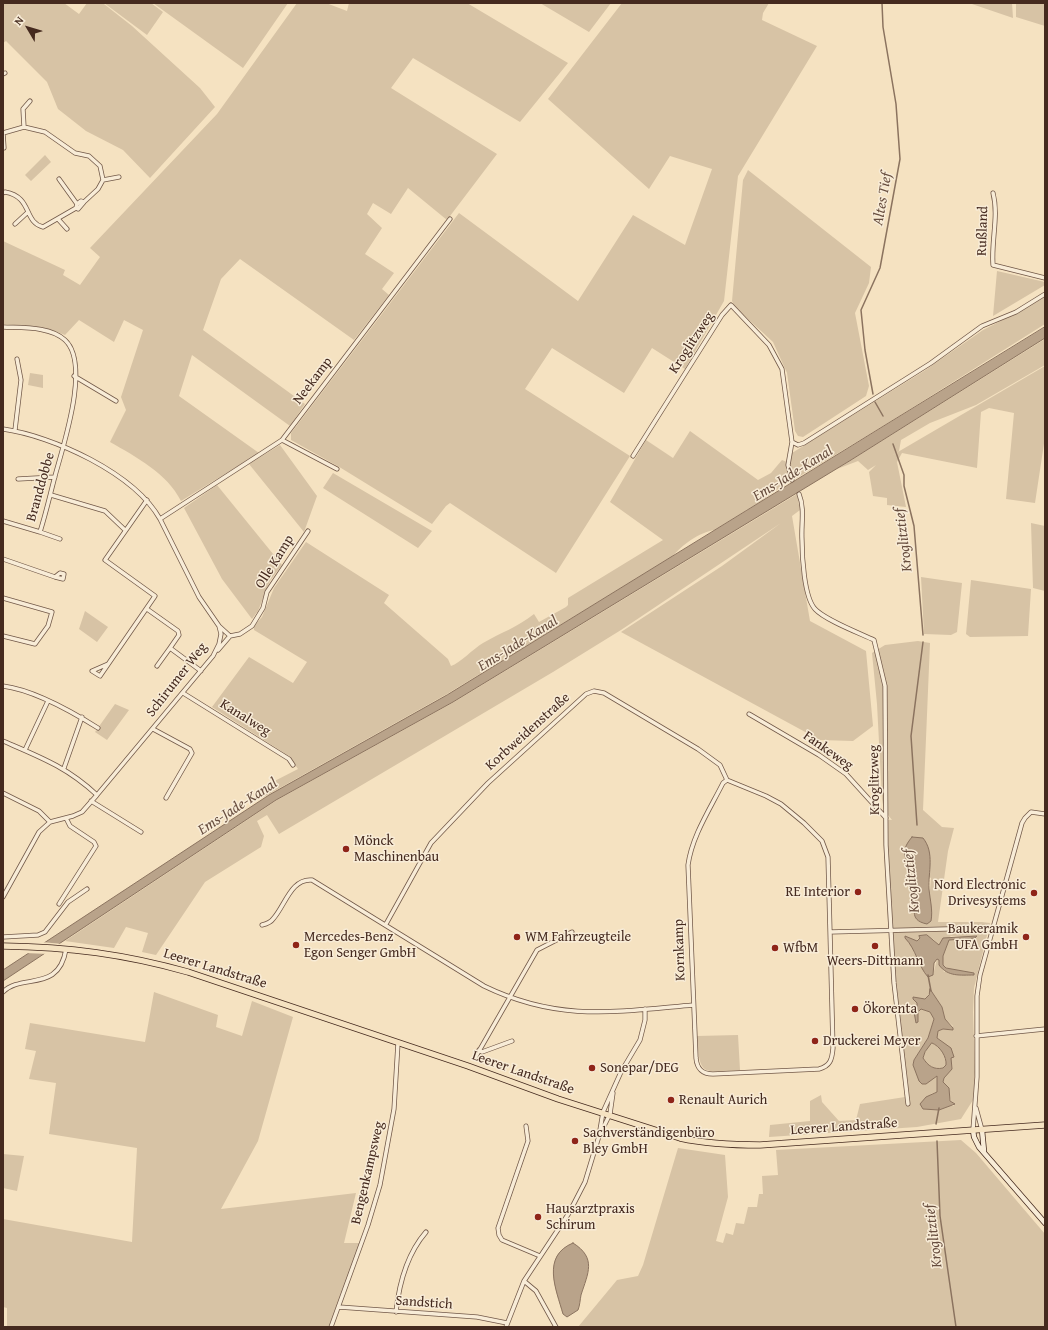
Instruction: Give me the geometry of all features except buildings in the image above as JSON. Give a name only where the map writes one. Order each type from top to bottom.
[{"type":"main road","name":"Leerer Landstraße","points":[[3,946],[65,948],[102,952],[188,972],[398,1042],[558,1099],[610,1114],[680,1138],[725,1145],[760,1145],[1045,1125]]},
{"type":"main road","points":[[973,1130],[976,1142],[1045,1223]]},
{"type":"main road","points":[[982,1130],[985,1153]]},
{"type":"street","points":[[24,127],[23,109],[30,101]]},
{"type":"street","points":[[3,193],[16,194],[24,202],[34,222],[43,227],[58,219],[81,201],[84,202],[98,189],[103,180],[100,166],[89,156],[75,153],[45,132],[24,127],[3,133],[4,148]]},
{"type":"street","points":[[103,180],[119,177]]},
{"type":"street","points":[[59,179],[76,206]]},
{"type":"street","name":"Rußland","points":[[993,192],[996,210],[993,265],[1045,278]]},
{"type":"street","points":[[15,224],[28,212]]},
{"type":"street","points":[[58,219],[67,229]]},
{"type":"street","name":"Neekamp","points":[[160,519],[282,440],[450,219]]},
{"type":"street","points":[[792,442],[801,444],[924,367],[982,326],[1016,312],[1045,294]]},
{"type":"street","name":"Kroglitzweg","points":[[633,456],[722,315],[731,306],[769,345],[782,369],[792,442],[788,465],[792,480]]},
{"type":"street","name":"Branddobbe","points":[[3,327],[38,329],[54,333],[65,340],[72,349],[74,361],[74,403],[64,448],[40,532]]},
{"type":"street","points":[[15,430],[21,380],[18,359]]},
{"type":"street","points":[[74,376],[116,401]]},
{"type":"street","points":[[3,429],[15,430],[64,448],[120,477],[147,500],[160,519],[199,597],[219,626],[230,636]]},
{"type":"street","points":[[282,440],[337,468]]},
{"type":"street","points":[[18,479],[55,476]]},
{"type":"street","name":"Kroglitzweg","points":[[799,494],[803,510],[802,540],[805,570],[812,604],[816,610],[833,621],[874,640],[885,686],[886,818],[891,931],[894,983],[908,1104]]},
{"type":"street","points":[[51,495],[105,511],[125,530]]},
{"type":"street","points":[[108,664],[155,596],[105,560],[147,500]]},
{"type":"street","name":"Branddobbe","points":[[3,521],[60,539]]},
{"type":"street","name":"Olle Kamp","points":[[213,656],[230,636],[240,634],[252,626],[263,608],[267,592],[308,531]]},
{"type":"street","points":[[3,560],[55,577]]},
{"type":"street","points":[[3,598],[52,612],[48,626],[35,644],[3,636]]},
{"type":"street","points":[[146,609],[178,631],[179,635],[157,666]]},
{"type":"street","name":"Schirumer Weg","points":[[50,822],[82,812],[97,795],[213,656],[220,639],[219,626]]},
{"type":"street","points":[[170,648],[201,671]]},
{"type":"street","points":[[3,686],[18,689],[48,701],[82,717],[98,728]]},
{"type":"street","name":"Korbweidenstraße","points":[[386,924],[431,843],[440,832],[488,783],[586,694],[594,691],[604,693],[682,739],[720,765],[727,780]]},
{"type":"street","name":"Kanalweg","points":[[183,693],[288,759],[293,765]]},
{"type":"street","points":[[25,750],[48,701]]},
{"type":"street","name":"Fankeweg","points":[[749,714],[819,755],[846,774],[886,818]]},
{"type":"street","points":[[64,768],[82,717]]},
{"type":"street","points":[[153,729],[190,749],[192,753],[166,798]]},
{"type":"street","points":[[3,741],[64,768],[97,795]]},
{"type":"street","name":"Kornkamp","points":[[727,780],[766,796],[781,804],[804,823],[822,841],[828,857],[833,1048],[832,1060],[825,1067],[720,1074],[704,1073],[697,1063],[693,1005],[688,866],[689,856],[723,783],[727,780]]},
{"type":"street","points":[[3,793],[39,811],[50,822],[39,832],[3,897]]},
{"type":"street","points":[[91,801],[141,832]]},
{"type":"street","points":[[973,1130],[976,1107],[976,996],[1024,818],[1031,812],[1045,814]]},
{"type":"street","points":[[59,904],[96,846],[94,842],[70,826],[66,818]]},
{"type":"street","points":[[262,925],[273,921],[294,887],[306,879],[312,880],[386,924],[484,986],[530,1005],[567,1012],[645,1010],[693,1005]]},
{"type":"street","points":[[3,937],[38,936],[45,932],[68,902],[87,889]]},
{"type":"street","points":[[830,932],[984,928],[993,931]]},
{"type":"street","points":[[474,1058],[537,950],[572,932]]},
{"type":"street","points":[[3,992],[13,985],[42,981],[47,978],[64,958],[65,948]]},
{"type":"street","points":[[599,1136],[603,1112],[621,1072],[640,1040],[645,1020],[645,1010]]},
{"type":"street","points":[[976,1036],[1045,1029]]},
{"type":"street","points":[[479,1050],[482,1052],[512,1041]]},
{"type":"street","name":"Bengenkampsweg","points":[[331,1327],[368,1224],[380,1185],[394,1109],[398,1042]]},
{"type":"street","points":[[599,1136],[610,1114],[613,1102],[613,1092]]},
{"type":"street","points":[[976,1107],[982,1130]]},
{"type":"street","points":[[526,1126],[528,1141],[498,1228],[499,1235],[502,1240],[540,1256]]},
{"type":"street","name":"Sandstich","points":[[339,1308],[483,1318],[506,1325],[524,1281],[577,1200],[585,1182],[599,1136]]},
{"type":"street","points":[[396,1312],[401,1283],[415,1245],[426,1232]]},
{"type":"street","points":[[524,1281],[536,1290],[556,1327]]},
{"type":"shaded area","points":[[3,3],[64,3],[79,14],[87,3],[104,4],[132,26],[200,88],[215,107],[150,178],[123,150],[86,131],[58,109],[47,82],[6,41],[3,43]]},
{"type":"shaded area","points":[[104,3],[151,3],[163,12],[147,35]]},
{"type":"shaded area","points":[[153,3],[288,3],[243,68]]},
{"type":"shaded area","points":[[297,3],[326,3],[347,11],[349,3],[467,3],[568,63],[520,122],[413,58],[391,88],[497,154],[447,220],[408,188],[391,214],[373,203],[367,214],[382,228],[365,254],[394,273],[382,289],[389,295],[354,340],[240,259],[221,279],[203,330],[305,404],[290,426],[192,355],[179,396],[259,453],[181,501],[168,482],[159,474],[140,460],[110,442],[126,410],[121,397],[143,330],[124,320],[114,342],[79,320],[65,335],[42,328],[3,324],[3,241],[65,270],[63,275],[80,285],[100,257],[90,248],[217,114]]},
{"type":"shaded area","points":[[540,3],[611,3],[589,32]]},
{"type":"shaded area","points":[[622,3],[769,3],[763,13],[762,20],[817,46],[738,176],[724,301],[685,369],[652,348],[624,393],[552,348],[525,389],[630,456],[556,573],[450,503],[432,524],[341,468],[291,440],[291,433],[459,213],[578,301],[633,215],[685,245],[712,169],[670,156],[649,189],[548,99]]},
{"type":"shaded area","points":[[969,3],[1012,3],[1013,18]]},
{"type":"shaded area","points":[[1016,3],[1045,3],[1045,26],[1016,17]]},
{"type":"shaded area","points":[[45,155],[51,162],[31,181],[25,175]]},
{"type":"shaded area","points":[[748,170],[871,267],[869,283],[855,313],[869,386],[866,396],[803,437],[798,436],[795,431],[787,373],[773,342],[735,307],[732,301],[743,180]]},
{"type":"shaded area","points":[[997,271],[1045,282],[1045,285],[993,316]]},
{"type":"shaded area","points":[[1045,296],[1045,324],[885,425],[795,479],[790,464],[792,453],[924,371],[983,330],[1022,310]]},
{"type":"shaded area","points":[[1045,339],[1045,365],[976,405],[930,423],[901,440],[899,451],[891,456],[1045,366],[1045,437],[1035,503],[1006,499],[1014,413],[989,408],[981,412],[977,468],[902,453],[897,462],[906,507],[887,505],[887,498],[873,496],[869,472],[876,465],[868,470],[858,461],[837,469]]},
{"type":"shaded area","points":[[30,373],[43,375],[43,388],[28,385]]},
{"type":"shaded area","points":[[690,431],[758,480],[771,473],[782,460],[787,462],[791,480],[760,502],[715,530],[697,536],[672,557],[447,694],[262,798],[259,789],[298,769],[289,756],[212,707],[249,657],[293,683],[307,662],[254,630],[254,626],[262,617],[274,588],[306,542],[389,595],[384,603],[448,659],[451,666],[483,643],[528,619],[534,614],[539,622],[566,607],[568,605],[568,598],[663,540],[610,502],[646,440],[673,458]]},
{"type":"shaded area","points":[[280,445],[317,496],[304,532],[249,464]]},
{"type":"shaded area","points":[[333,473],[432,531],[418,548],[323,488]]},
{"type":"shaded area","points":[[217,485],[282,565],[270,581],[258,611],[252,619],[222,579],[184,508]]},
{"type":"shaded area","points":[[797,494],[800,510],[792,516],[810,621],[866,651],[873,726],[853,741],[820,740],[621,632],[722,566],[781,523],[621,630],[553,672],[279,834],[267,815],[257,821],[264,836],[261,847],[205,882],[156,955],[142,952],[148,933],[126,927],[114,948],[65,941],[277,800],[454,702]]},
{"type":"shaded area","points":[[1031,523],[1045,526],[1045,591],[1033,588]]},
{"type":"shaded area","points":[[921,577],[962,583],[957,632],[951,635],[924,634]]},
{"type":"shaded area","points":[[971,580],[1031,589],[1028,636],[970,637],[966,634]]},
{"type":"shaded area","points":[[85,611],[108,627],[97,642],[79,629]]},
{"type":"shaded area","points":[[918,641],[930,643],[923,810],[942,827],[954,828],[948,851],[938,922],[990,923],[974,988],[973,1012],[975,1072],[973,1100],[961,1119],[917,1127],[769,1137],[770,1125],[810,1121],[810,1101],[821,1095],[822,1102],[839,1121],[856,1120],[860,1104],[905,1097],[891,976],[883,838],[883,819],[892,820],[884,810],[882,799],[877,704],[872,653],[885,645]],"holes":[[[912,867],[931,878],[927,924],[917,919],[913,909],[915,895],[911,891],[908,875]],[[919,936],[933,939],[939,945],[951,936],[975,938],[949,940],[943,956],[943,965],[948,969],[944,972],[939,960],[937,959],[933,975],[924,971],[912,948],[911,944],[920,938]],[[931,990],[942,1007],[945,1019],[953,1026],[951,1030],[943,1029],[938,1031],[936,1038],[945,1047],[950,1060],[952,1068],[944,1078],[943,1082],[954,1106],[948,1106],[938,1110],[923,1109],[931,1094],[937,1092],[937,1076],[932,1079],[915,1069],[913,1065],[914,1060],[928,1038],[934,1019],[930,1012],[921,1009],[918,1012],[918,1022],[914,1012],[917,1009],[917,1003],[920,999],[926,998]]]},
{"type":"shaded area","points":[[115,704],[129,710],[107,740],[95,732]]},
{"type":"shaded area","points":[[154,992],[218,1015],[216,1027],[242,1036],[252,1001],[293,1017],[258,1141],[221,1209],[356,1193],[344,1243],[360,1243],[329,1327],[7,1327],[7,1308],[3,1307],[3,1219],[132,1242],[137,1148],[49,1134],[56,1083],[29,1079],[36,1051],[25,1049],[30,1023],[145,1042]]},
{"type":"shaded area","points":[[738,1035],[740,1070],[710,1071],[705,1069],[700,1059],[697,1036]]},
{"type":"shaded area","points":[[932,1043],[941,1049],[944,1055],[946,1065],[943,1068],[932,1067],[923,1058],[925,1052]]},
{"type":"shaded area","points":[[961,1140],[976,1153],[1045,1234],[1045,1327],[578,1327],[617,1280],[638,1276],[643,1265],[678,1148],[725,1155],[728,1197],[716,1241],[723,1243],[726,1233],[733,1235],[736,1223],[744,1224],[748,1207],[757,1207],[759,1194],[763,1194],[762,1176],[778,1175],[776,1150]]},
{"type":"shaded area","points":[[3,1154],[24,1156],[17,1191],[3,1188]]},
{"type":"water","points":[[1045,327],[1045,338],[851,460],[453,702],[276,800],[3,981],[3,970],[269,795],[447,695]]},
{"type":"water","points":[[912,837],[923,838],[929,850],[929,889],[932,913],[931,921],[927,924],[921,922],[915,916],[915,895],[908,883],[912,867],[906,859],[904,852],[906,845]]},
{"type":"water","points":[[927,935],[939,945],[943,938],[977,936],[975,938],[949,940],[943,956],[943,965],[946,968],[974,973],[974,975],[959,975],[946,972],[939,965],[939,960],[937,959],[934,963],[933,975],[928,977],[912,947],[905,938],[905,936],[917,941],[920,938],[919,936]]},
{"type":"water","points":[[930,989],[942,1007],[945,1019],[953,1028],[953,1030],[943,1029],[938,1031],[937,1038],[951,1048],[954,1057],[951,1058],[952,1069],[944,1078],[943,1082],[949,1088],[950,1101],[955,1104],[939,1110],[923,1109],[920,1104],[926,1097],[937,1092],[937,1076],[926,1084],[922,1084],[919,1081],[913,1065],[914,1060],[928,1038],[934,1019],[930,1012],[921,1009],[918,1012],[918,1022],[916,1023],[914,1012],[917,1009],[917,1003],[913,997],[925,999],[929,995]],"holes":[[[932,1043],[935,1044],[944,1055],[946,1065],[943,1068],[932,1067],[923,1058],[925,1052]]]},
{"type":"water","points":[[573,1243],[585,1254],[589,1266],[578,1310],[567,1317],[563,1314],[553,1274],[557,1256],[563,1249]]},
{"type":"pier","points":[[41,942],[63,944],[48,954],[25,953]]},
{"type":"waterway","name":"Altes Tief","points":[[873,394],[865,350],[861,310],[880,268],[900,159],[896,104],[883,27],[882,3]]},
{"type":"waterway","name":"Altes Tief","points":[[875,402],[883,416]]},
{"type":"waterway","name":"Kroglitztief","points":[[893,444],[904,475],[904,486],[914,526],[923,635]]},
{"type":"waterway","name":"Kroglitztief","points":[[917,825],[911,736],[923,642]]},
{"type":"waterway","name":"Kroglitztief","points":[[928,975],[931,991]]},
{"type":"waterway","name":"Kroglitztief","points":[[936,1124],[939,1108]]},
{"type":"waterway","name":"Kroglitztief","points":[[937,1141],[940,1216],[956,1327]]},
{"type":"place","name":"Mönck Maschinenbau","points":[[346,849]]},
{"type":"place","name":"RE Interior","points":[[858,892]]},
{"type":"place","name":"Nord Electronic Drivesystems","points":[[1034,893]]},
{"type":"place","name":"WM Fahrzeugteile","points":[[517,937]]},
{"type":"place","name":"Baukeramik UFA GmbH","points":[[1026,937]]},
{"type":"place","name":"Mercedes-Benz Egon Senger GmbH","points":[[296,945]]},
{"type":"place","name":"Weers-Dittmann","points":[[875,946]]},
{"type":"place","name":"WfbM","points":[[775,948]]},
{"type":"place","name":"Ökorenta","points":[[855,1009]]},
{"type":"place","name":"Druckerei Meyer","points":[[815,1041]]},
{"type":"place","name":"Sonepar/DEG","points":[[592,1068]]},
{"type":"place","name":"Renault Aurich","points":[[671,1100]]},
{"type":"place","name":"Sachverständigenbüro Bley GmbH","points":[[575,1141]]},
{"type":"place","name":"Hausarztpraxis Schirum","points":[[538,1217]]},
{"type":"water label","name":"Ems-Jade-Kanal","points":[[793,474]]},
{"type":"water label","name":"Ems-Jade-Kanal","points":[[518,644]]},
{"type":"water label","name":"Ems-Jade-Kanal","points":[[238,807]]}]
